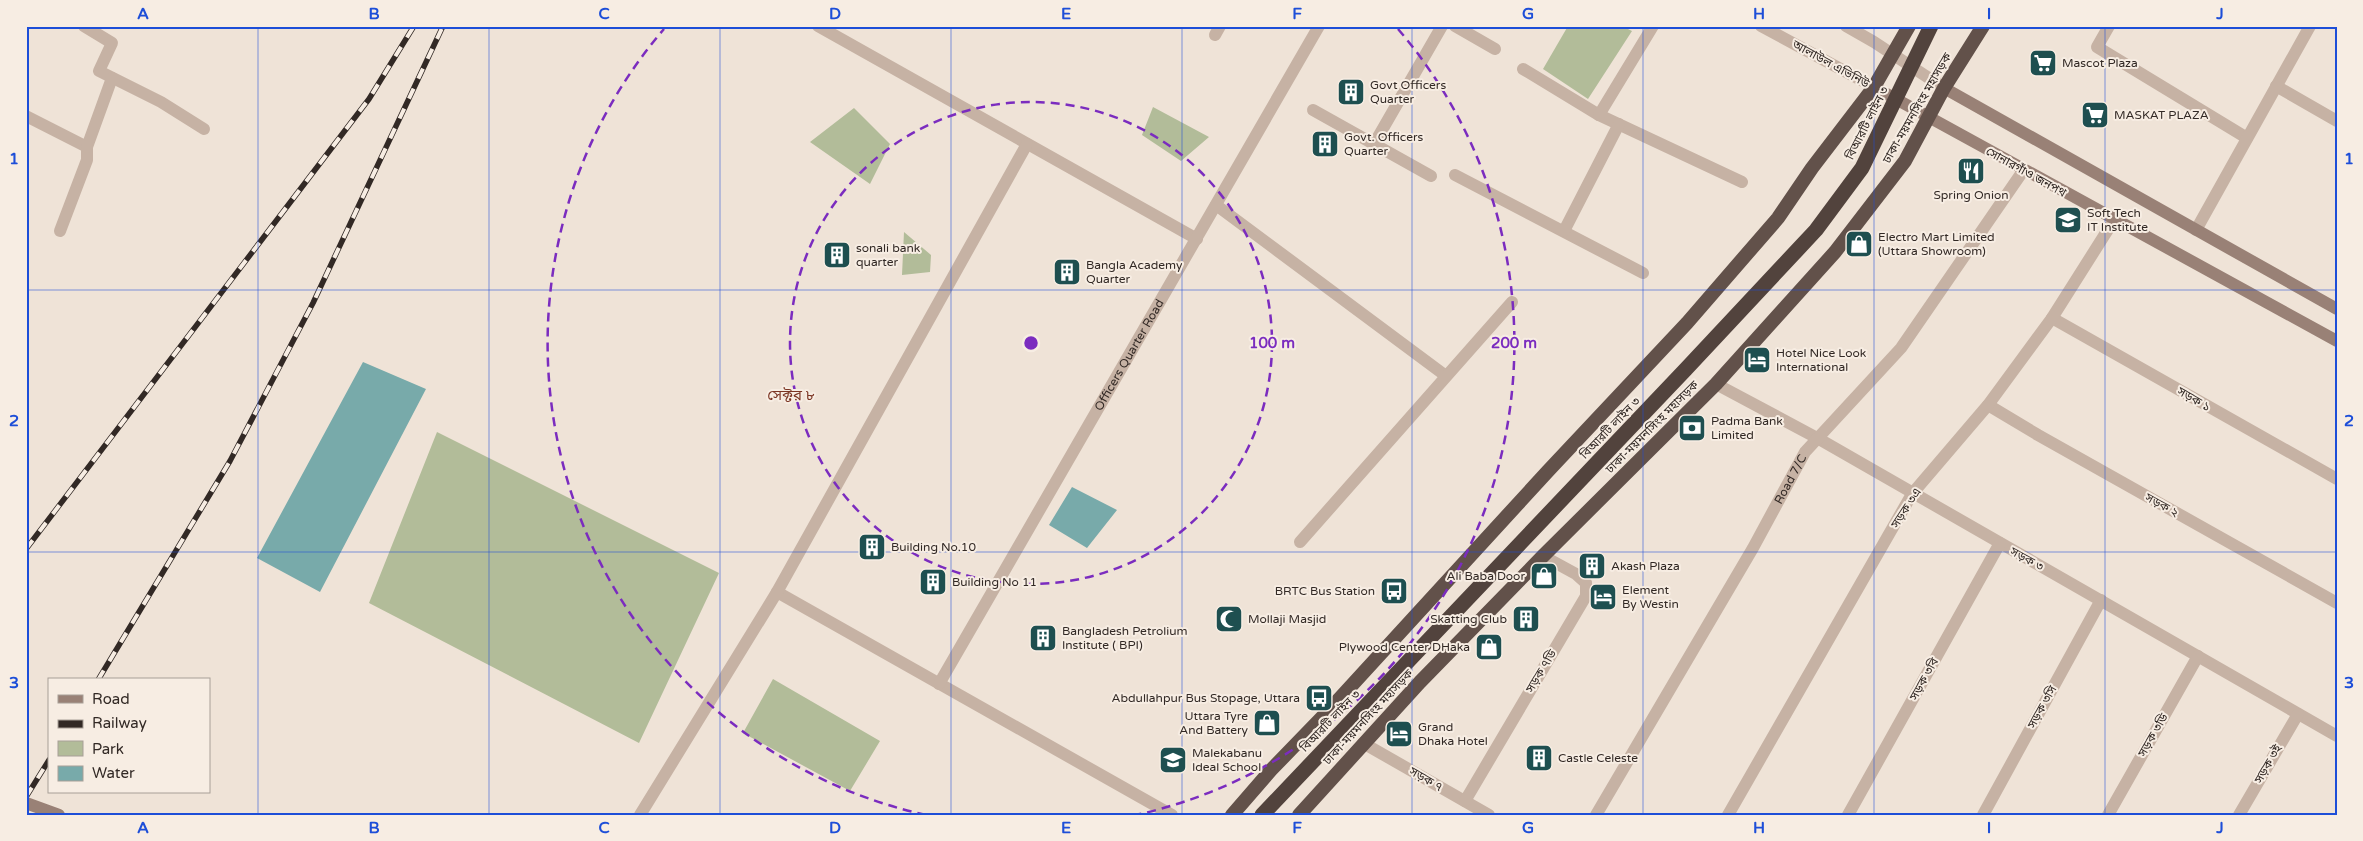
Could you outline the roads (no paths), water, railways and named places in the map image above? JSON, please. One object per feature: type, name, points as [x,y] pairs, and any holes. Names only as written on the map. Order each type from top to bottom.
[{"type":"highway","points":[[1232,815],[1271,770],[1330,709],[1548,471],[1687,323],[1778,218],[1812,168],[1874,88],[1909,26]]},
{"type":"highway","name":"বিআরটি লাইন ৩","points":[[1262,815],[1816,230],[1862,168],[1897,100],[1931,26]]},
{"type":"highway","name":"ঢাকা-ময়মনসিংহ মহাসড়ক","points":[[1299,815],[1363,743],[1544,556],[1716,384],[1835,252],[1868,212],[1905,161],[1944,88],[1983,26]]},
{"type":"main road","name":"সোনারগাঁও জনপথ","points":[[1874,88],[2337,341]]},
{"type":"main road","points":[[1944,88],[2337,309]]},
{"type":"main road","points":[[26,803],[60,815]]},
{"type":"street","points":[[84,26],[112,43],[99,71],[161,102],[204,129]]},
{"type":"street","points":[[818,26],[1197,239]]},
{"type":"street","name":"Officers Quarter Road","points":[[939,684],[1319,26]]},
{"type":"street","points":[[1374,144],[1442,26]]},
{"type":"street","points":[[1455,26],[1495,49]]},
{"type":"street","points":[[1599,115],[1653,26]]},
{"type":"street","name":"আলাউল এভিনিউ","points":[[1761,26],[1874,88]]},
{"type":"street","points":[[1846,26],[1944,88]]},
{"type":"street","points":[[2109,26],[2097,47],[2247,138]]},
{"type":"street","points":[[2196,230],[2310,26]]},
{"type":"street","points":[[1523,69],[1599,115],[1742,182]]},
{"type":"street","points":[[60,230],[87,160],[87,147],[112,78]]},
{"type":"street","points":[[2276,86],[2337,121]]},
{"type":"street","points":[[1313,110],[1430,176]]},
{"type":"street","points":[[26,116],[87,147]]},
{"type":"street","points":[[1564,231],[1619,124]]},
{"type":"street","points":[[640,815],[777,592],[1027,144]]},
{"type":"street","name":"Road 7/C","points":[[1596,815],[1753,548],[1805,452],[1901,348],[2024,171]]},
{"type":"street","points":[[1455,175],[1643,273]]},
{"type":"street","points":[[1216,205],[1446,376]]},
{"type":"street","name":"সড়ক ৩এ","points":[[1728,815],[1912,494],[1988,405],[2052,318],[2114,220]]},
{"type":"street","points":[[1300,542],[1512,302]]},
{"type":"street","name":"সড়ক ১","points":[[2052,318],[2337,479]]},
{"type":"street","name":"সড়ক ৩","points":[[1716,384],[1818,439],[2337,736]]},
{"type":"street","name":"সড়ক ২","points":[[1988,405],[2337,603]]},
{"type":"street","name":"সড়ক ৩বি","points":[[1848,815],[2000,543]]},
{"type":"street","name":"সড়ক ৭ডি","points":[[1465,801],[1586,596],[1586,583],[1576,574],[1544,556]]},
{"type":"street","points":[[777,592],[1172,815]]},
{"type":"street","name":"সড়ক ৩সি","points":[[1983,815],[2101,600]]},
{"type":"street","name":"সড়ক ৩ডি","points":[[2108,815],[2198,656]]},
{"type":"street","name":"সড়ক ৩ই","points":[[2239,815],[2298,714]]},
{"type":"street","name":"সড়ক ৭","points":[[1363,743],[1490,815]]},
{"type":"water","points":[[363,362],[426,389],[320,592],[257,558]]},
{"type":"water","points":[[1072,487],[1117,510],[1087,548],[1049,525]]},
{"type":"railway","points":[[26,549],[369,99],[414,26]]},
{"type":"railway","points":[[99,678],[230,461],[313,303],[443,26]]},
{"type":"railway","points":[[26,797],[48,762]]},
{"type":"place","name":"Mascot Plaza","points":[[2043,63]]},
{"type":"place","name":"Govt Officers Quarter","points":[[1351,92]]},
{"type":"place","name":"MASKAT PLAZA","points":[[2095,115]]},
{"type":"place","name":"Govt. Officers Quarter","points":[[1325,144]]},
{"type":"place","name":"Spring Onion","points":[[1971,171]]},
{"type":"place","name":"Soft Tech IT Institute","points":[[2068,220]]},
{"type":"place","name":"Electro Mart Limited (Uttara Showroom)","points":[[1859,244]]},
{"type":"place","name":"sonali bank quarter","points":[[837,255]]},
{"type":"place","name":"Bangla Academy Quarter","points":[[1067,272]]},
{"type":"place","name":"Hotel Nice Look International","points":[[1757,360]]},
{"type":"place","name":"Padma Bank Limited","points":[[1692,428]]},
{"type":"place","name":"Building No.10","points":[[872,547]]},
{"type":"place","name":"Akash Plaza","points":[[1592,566]]},
{"type":"place","name":"Ali Baba Door","points":[[1544,576]]},
{"type":"place","name":"Building No 11","points":[[933,582]]},
{"type":"place","name":"BRTC Bus Station","points":[[1394,591]]},
{"type":"place","name":"Element By Westin","points":[[1603,597]]},
{"type":"place","name":"Mollaji Masjid","points":[[1229,619]]},
{"type":"place","name":"Skatting Club","points":[[1526,619]]},
{"type":"place","name":"Bangladesh Petrolium Institute ( BPI)","points":[[1043,638]]},
{"type":"place","name":"Plywood Center DHaka","points":[[1489,647]]},
{"type":"place","name":"Abdullahpur Bus Stopage, Uttara","points":[[1319,698]]},
{"type":"place","name":"Uttara Tyre And Battery","points":[[1267,723]]},
{"type":"place","name":"Grand Dhaka Hotel","points":[[1399,734]]},
{"type":"place","name":"Castle Celeste","points":[[1539,758]]},
{"type":"place","name":"Malekabanu Ideal School","points":[[1173,760]]},
{"type":"district","name":"সেক্টর ৮","points":[[791,395]]}]
